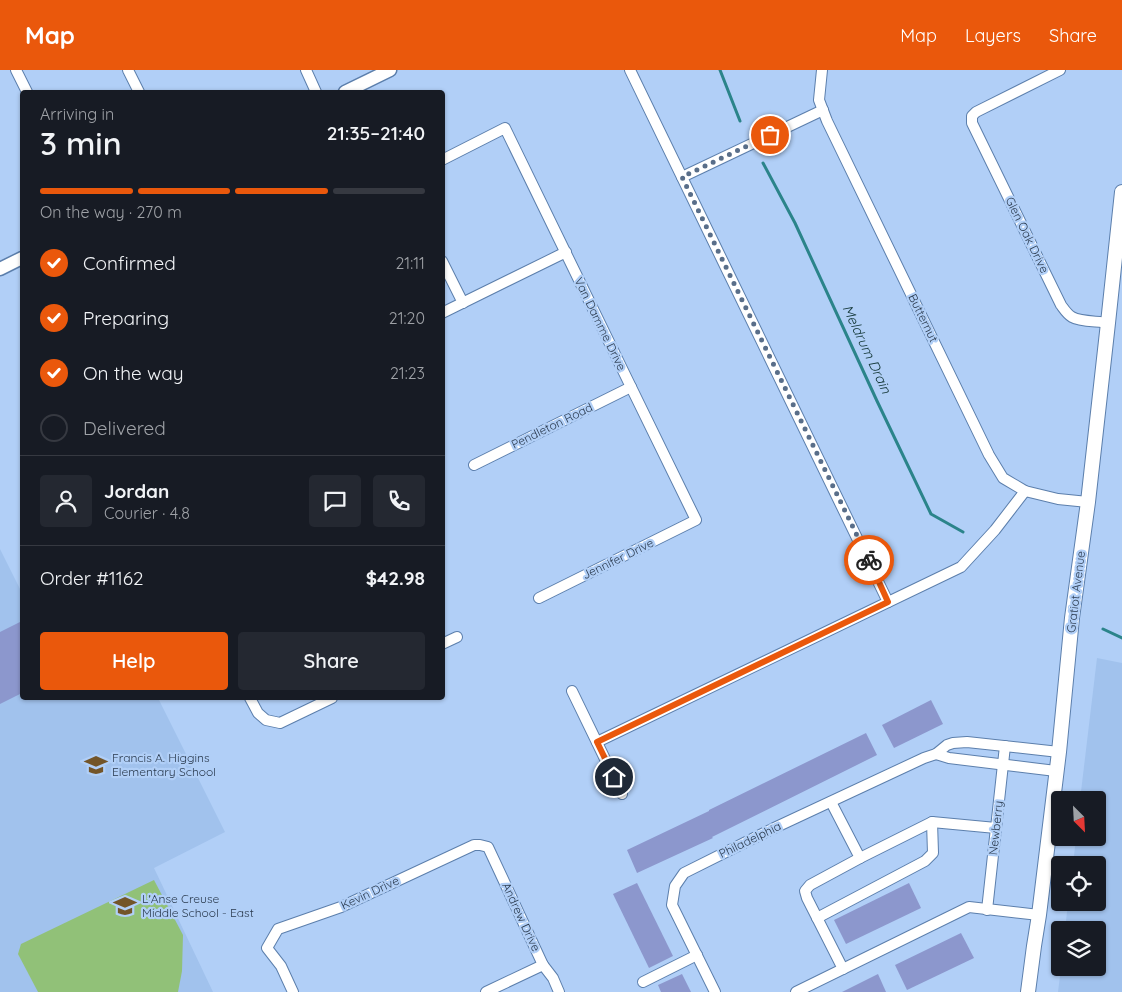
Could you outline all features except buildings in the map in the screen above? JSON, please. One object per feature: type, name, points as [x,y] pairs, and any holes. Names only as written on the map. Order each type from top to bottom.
[{"type":"main road","name":"Gratiot Avenue","points":[[1028,992],[1059,752],[1072,618],[1088,502],[1122,192]]},
{"type":"street","points":[[16,70],[26,90]]},
{"type":"street","points":[[128,70],[138,90]]},
{"type":"street","points":[[306,70],[315,90]]},
{"type":"street","points":[[358,90],[390,70]]},
{"type":"street","points":[[630,70],[886,594],[888,602]]},
{"type":"street","name":"Glen Oak Drive","points":[[1060,70],[984,107],[972,116],[972,123],[1061,305],[1067,313],[1079,320],[1108,322]]},
{"type":"street","name":"Butternut","points":[[822,72],[819,100],[827,121],[989,455],[1003,478],[1025,491],[1058,499],[1088,502]]},
{"type":"street","points":[[682,177],[823,110]]},
{"type":"street","name":"Van Damme Drive","points":[[445,158],[505,128],[696,520]]},
{"type":"street","points":[[445,312],[566,252]]},
{"type":"street","points":[[0,270],[20,259]]},
{"type":"street","points":[[445,267],[463,303]]},
{"type":"street","name":"Pendleton Road","points":[[474,465],[631,387]]},
{"type":"street","points":[[597,742],[961,567],[995,530],[1025,491]]},
{"type":"street","name":"Jennifer Drive","points":[[539,598],[696,520]]},
{"type":"street","points":[[445,642],[457,636]]},
{"type":"street","points":[[572,691],[622,794]]},
{"type":"street","points":[[251,700],[258,713],[266,720],[280,723],[328,700]]},
{"type":"street","name":"Philadelphia","points":[[715,992],[672,905],[675,886],[684,873],[772,829],[936,754],[947,745],[959,742],[1059,752]]},
{"type":"street","name":"Newberry","points":[[987,910],[1005,746]]},
{"type":"street","points":[[936,754],[949,758],[1056,770]]},
{"type":"street","points":[[831,802],[860,858]]},
{"type":"street","points":[[843,969],[807,898],[805,891],[810,885],[932,822],[996,828]]},
{"type":"street","points":[[817,918],[925,861],[933,853],[932,822]]},
{"type":"street","name":"Kevin Drive","points":[[293,992],[281,966],[267,948],[278,929],[341,907],[474,845],[480,844]]},
{"type":"street","name":"Andrew Drive","points":[[480,844],[488,847],[544,965],[553,978],[559,992]]},
{"type":"street","points":[[796,992],[969,907],[1039,915]]},
{"type":"street","points":[[643,982],[696,955]]},
{"type":"street","points":[[486,992],[544,965]]},
{"type":"shaded area","name":"Francis A. Higgins Elementary School","points":[[0,549],[20,589],[20,700],[159,700],[225,832],[154,868],[213,992],[0,992]]},
{"type":"shaded area","points":[[1097,658],[1122,663],[1122,992],[1058,992],[1060,976],[1106,976],[1106,921],[1066,921],[1067,911],[1106,911],[1106,856],[1074,856],[1075,846],[1106,846],[1106,791],[1081,791]]},
{"type":"green space","name":"L'Anse Creuse Middle School - East","points":[[154,880],[183,935],[182,971],[178,992],[38,992],[18,954],[21,944]]},
{"type":"waterway","name":"Meldrum Drain","points":[[720,70],[740,121]]},
{"type":"waterway","name":"Meldrum Drain","points":[[763,163],[795,223],[931,514],[963,532]]},
{"type":"waterway","name":"Meldrum Drain","points":[[1103,629],[1122,638]]},
{"type":"way so far","points":[[770,135],[682,177],[869,560]]},
{"type":"place","name":"Francis A. Higgins Elementary School","points":[[96,765]]},
{"type":"place","name":"L'Anse Creuse Middle School - East","points":[[125,906]]},
{"type":"route","points":[[614,777],[597,742],[888,602],[869,560]]}]
